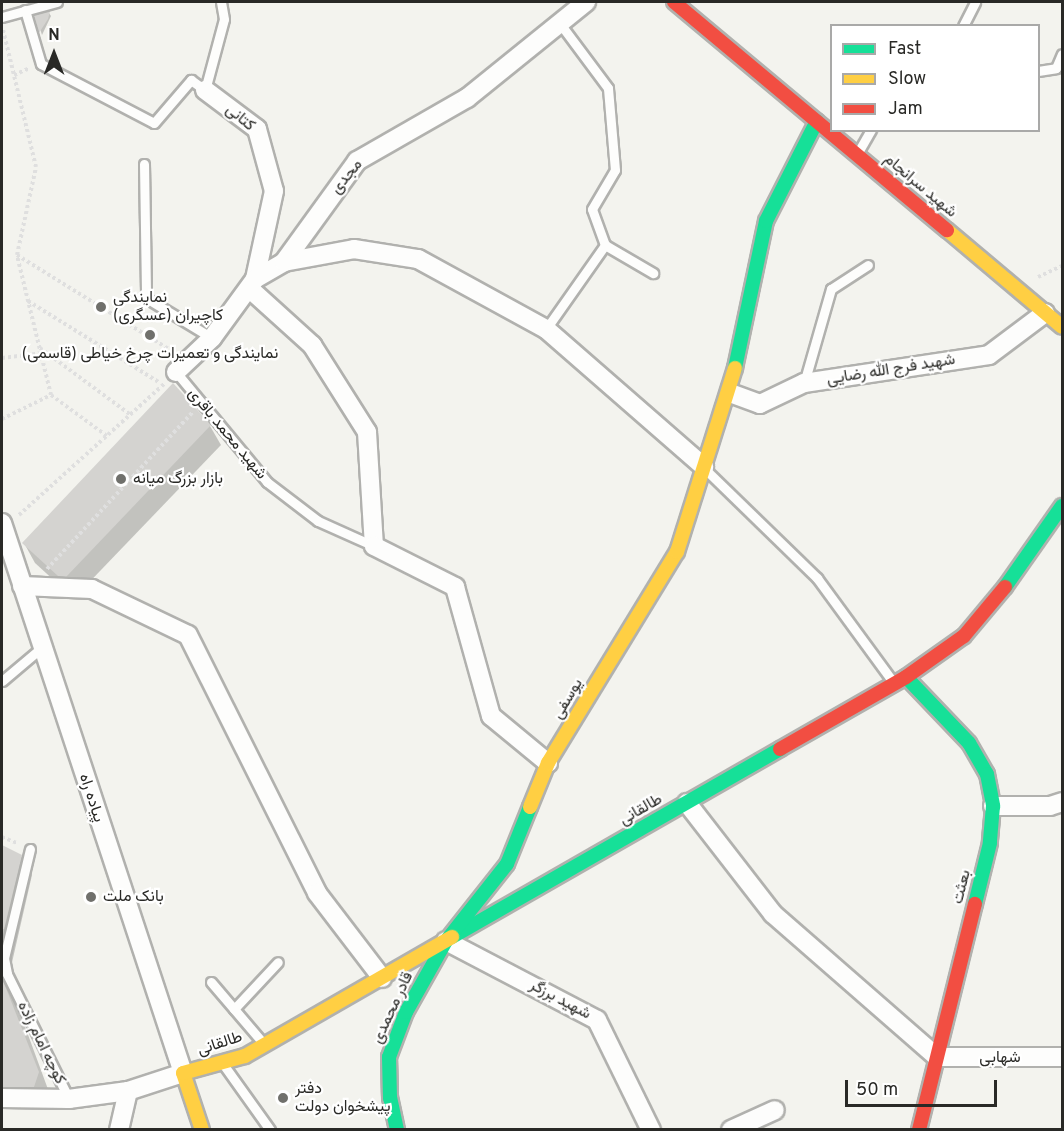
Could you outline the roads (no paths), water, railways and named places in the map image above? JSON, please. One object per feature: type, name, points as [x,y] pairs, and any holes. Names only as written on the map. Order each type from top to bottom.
[{"type":"street","name":"مجدی","points":[[176,373],[212,338],[252,284],[284,262],[357,161],[467,98],[561,25],[586,2]]},
{"type":"street","name":"شهید سرانجام","points":[[674,2],[830,131]]},
{"type":"street","name":"کتانی","points":[[205,90],[256,129],[274,191],[252,284]]},
{"type":"street","name":"یوسفی","points":[[446,941],[507,864],[548,763],[676,552],[730,393],[766,221],[817,120]]},
{"type":"street","name":"شهید سرانجام","points":[[831,132],[1057,322]]},
{"type":"street","points":[[284,262],[354,249],[418,259],[546,329],[704,467]]},
{"type":"street","points":[[252,284],[312,345],[367,432],[374,546]]},
{"type":"street","name":"شهید فرج الله رضایی","points":[[730,393],[760,404],[804,383],[989,355],[1057,322]]},
{"type":"street","name":"طالقانی","points":[[183,1073],[245,1056],[906,677],[964,636],[997,598],[1062,506]]},
{"type":"street","name":"پیاده راه","points":[[2,527],[183,1073]]},
{"type":"street","name":"شهید محمد باقری","points":[[374,546],[455,587],[492,716],[548,763]]},
{"type":"street","points":[[22,586],[92,589],[188,635],[317,892],[382,978]]},
{"type":"street","name":"بعثت","points":[[906,677],[969,743],[987,774],[993,806],[990,843],[920,1130]]},
{"type":"street","points":[[993,806],[1050,806],[1062,802]]},
{"type":"street","points":[[687,803],[773,914],[937,1057]]},
{"type":"street","name":"قادر محمدی","points":[[397,1130],[390,1098],[388,1057],[406,1012],[446,941]]},
{"type":"street","name":"شهید برزگر","points":[[446,941],[597,1020],[651,1130]]},
{"type":"street","name":"شهابی","points":[[937,1057],[1062,1056]]},
{"type":"street","points":[[2,1098],[69,1099],[128,1091],[183,1073],[202,1130]]},
{"type":"street","points":[[119,1130],[128,1091]]},
{"type":"street","points":[[731,1130],[775,1110]]},
{"type":"lane","points":[[2,17],[57,2]]},
{"type":"lane","points":[[25,10],[41,64],[154,123],[191,80],[205,90],[224,19],[221,2]]},
{"type":"lane","points":[[964,24],[975,2]]},
{"type":"lane","points":[[561,25],[608,88],[615,170],[592,209],[605,245],[653,273]]},
{"type":"lane","points":[[1040,71],[1059,70],[1062,54]]},
{"type":"lane","points":[[857,155],[871,132]]},
{"type":"lane","points":[[144,164],[146,298],[212,338]]},
{"type":"lane","points":[[546,329],[605,245]]},
{"type":"lane","points":[[804,383],[831,289],[868,266]]},
{"type":"lane","name":"شهید محمد باقری","points":[[176,373],[267,482],[318,521],[374,546]]},
{"type":"lane","points":[[704,467],[817,578],[894,684]]},
{"type":"lane","points":[[2,681],[41,648]]},
{"type":"lane","name":"کوچه امام زاده","points":[[30,849],[4,958],[7,974],[69,1099]]},
{"type":"lane","points":[[234,1009],[278,962]]},
{"type":"lane","points":[[211,982],[264,1045]]},
{"type":"lane","points":[[222,1062],[270,1130]]},
{"type":"place","name":"نمایندگی کاچیران (عسگری)","points":[[101,307]]},
{"type":"place","name":"نمایندگی و تعمیرات چرخ خیاطی (قاسمی)","points":[[150,335]]},
{"type":"place","name":"بازار بزرگ میانه","points":[[121,479]]},
{"type":"place","name":"بانک ملت","points":[[91,897]]},
{"type":"place","name":"دفتر پیشخوان دولت","points":[[283,1098]]}]
